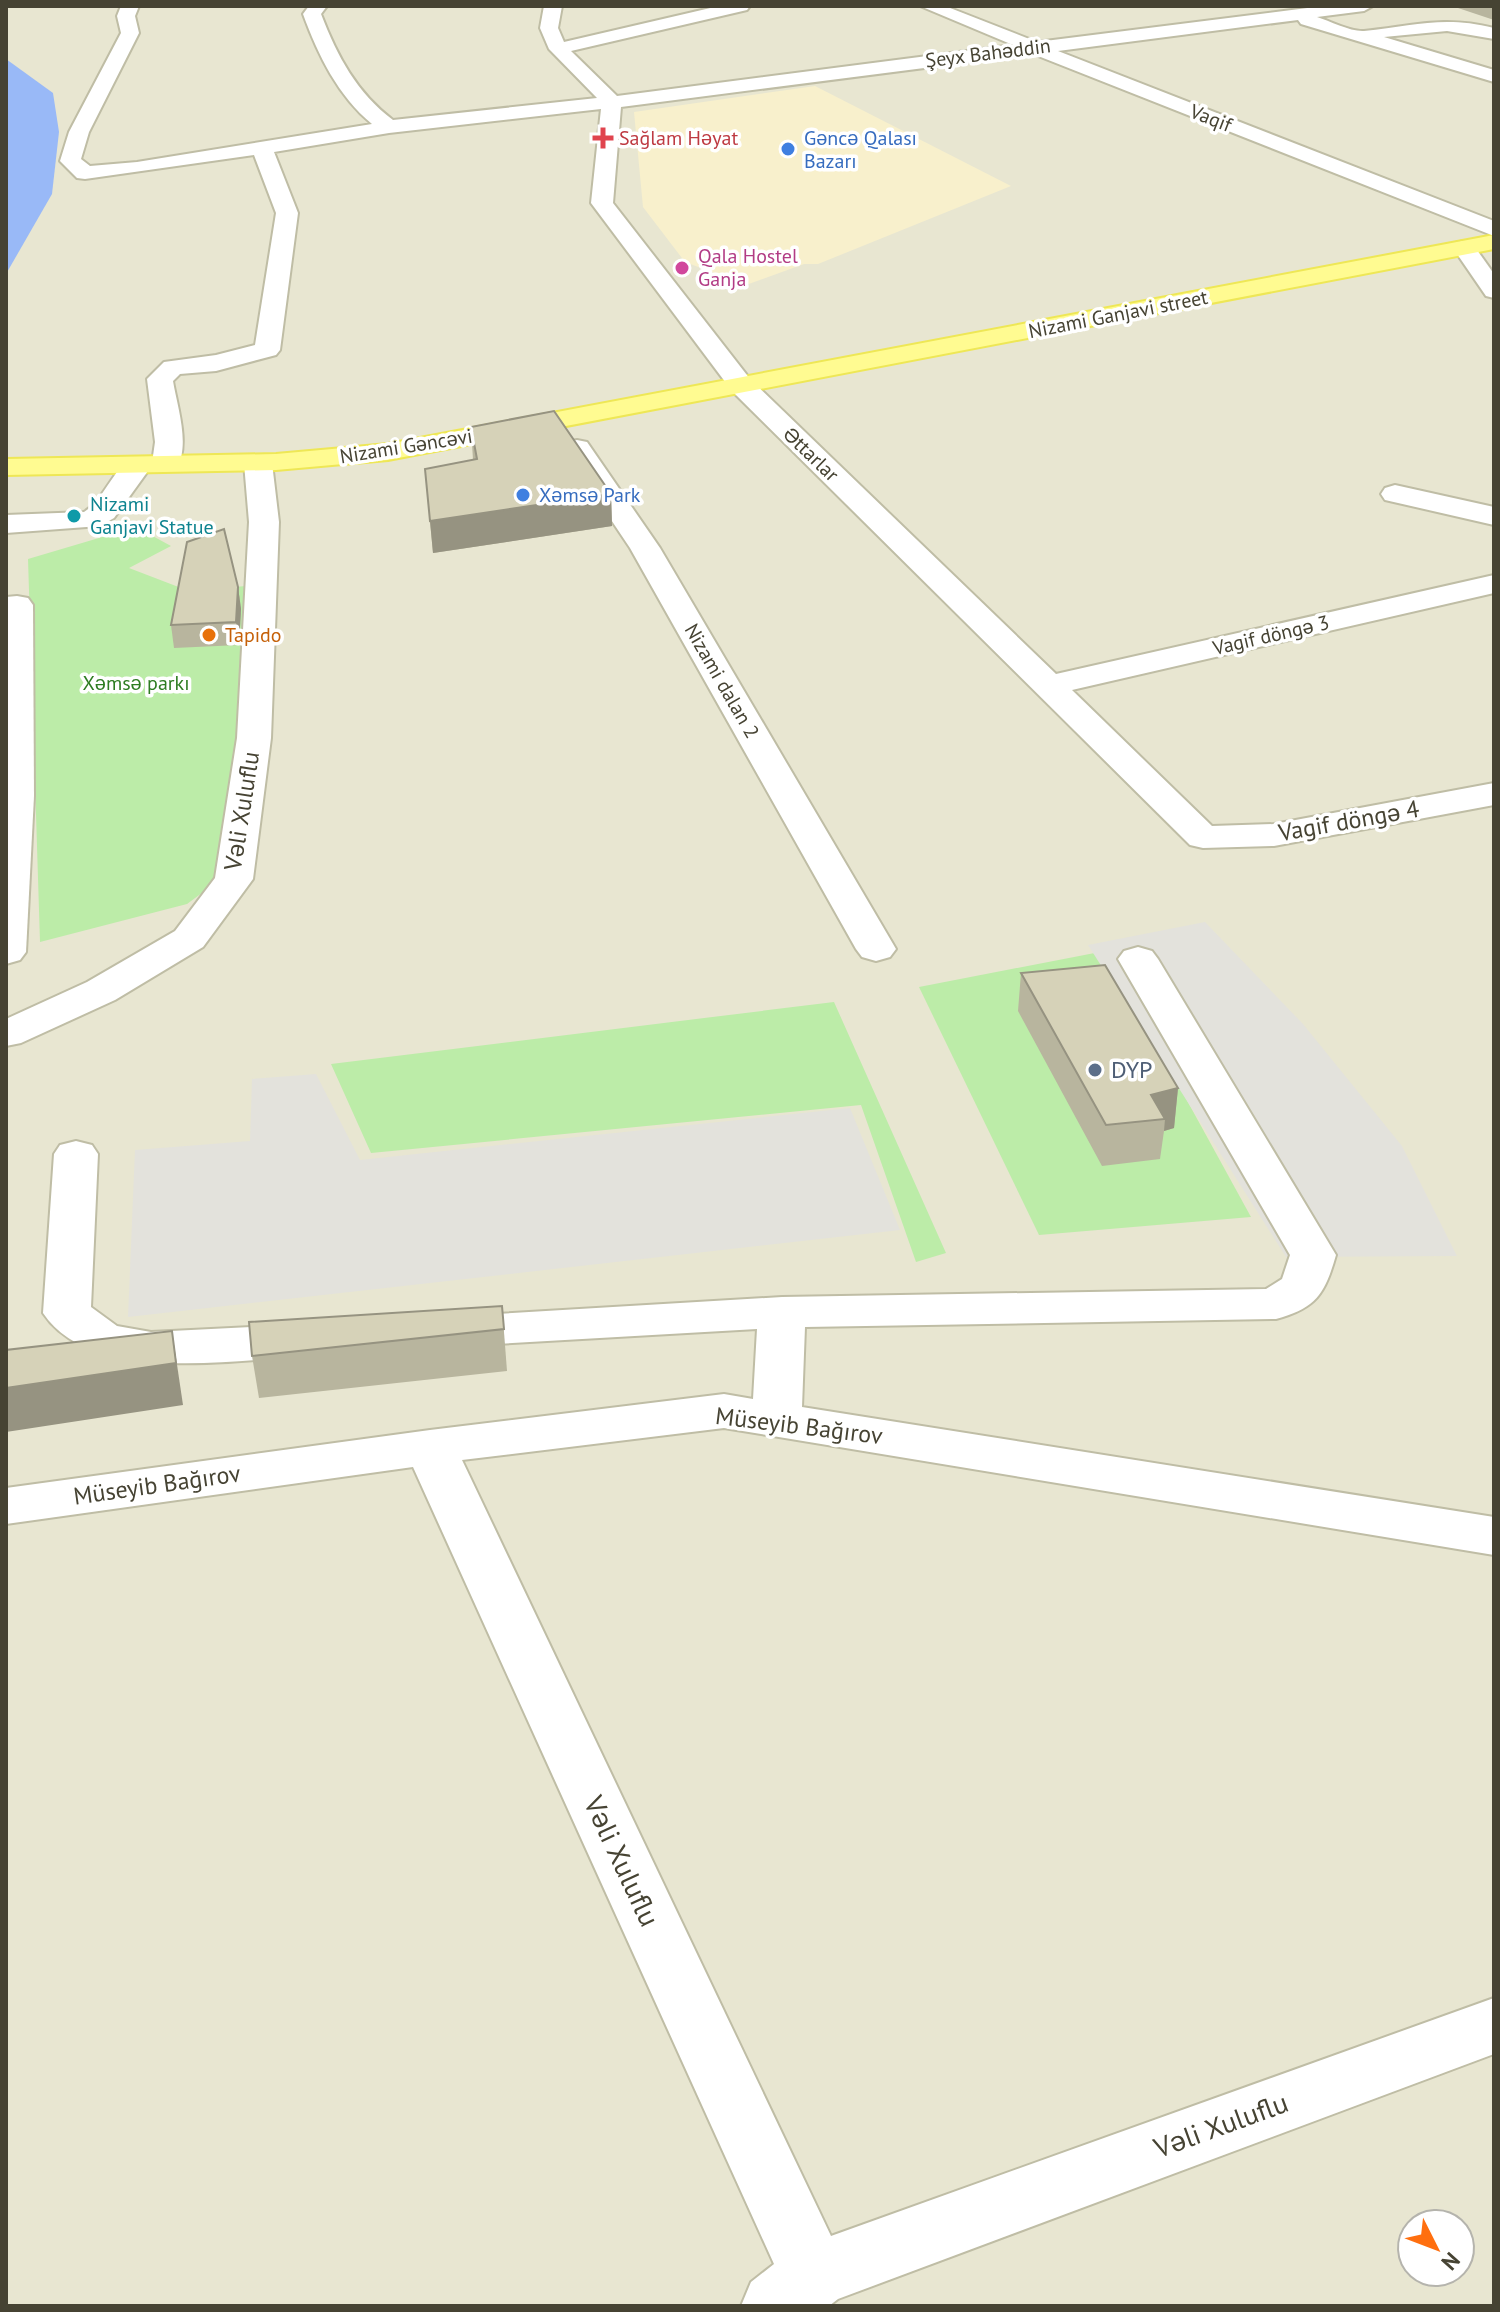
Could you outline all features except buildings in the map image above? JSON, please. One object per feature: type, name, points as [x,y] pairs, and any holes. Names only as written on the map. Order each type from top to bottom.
[{"type":"main road","name":"Nizami Ganjavi street","points":[[741,385],[1494,242]]},
{"type":"main road","name":"Nizami Gəncəvi","points":[[152,464],[258,463],[388,452],[741,385]]},
{"type":"main road","points":[[6,467],[152,464]]},
{"type":"street","name":"Şeyx Bahəddin","points":[[130,6],[126,16],[130,33],[79,132],[70,161],[85,173],[389,127],[612,102],[1364,6]]},
{"type":"street","points":[[318,6],[312,14],[340,76],[371,115],[389,127]]},
{"type":"street","points":[[553,6],[549,28],[558,49],[612,102]]},
{"type":"street","points":[[558,49],[741,6]]},
{"type":"street","name":"Vaqif","points":[[929,6],[1494,229]]},
{"type":"street","points":[[1294,15],[1494,76]]},
{"type":"street","points":[[1361,36],[1443,23],[1467,25],[1494,34]]},
{"type":"street","name":"Əttarlar","points":[[612,102],[602,203],[741,385],[1203,837]]},
{"type":"street","points":[[6,524],[90,520],[104,512],[152,464],[169,442],[160,379],[173,367],[216,363],[267,350],[287,213],[262,148]]},
{"type":"street","points":[[1464,248],[1494,291]]},
{"type":"street","name":"Nizami dalan 2","points":[[558,420],[645,548],[876,949]]},
{"type":"street","name":"Vəli Xuluflu","points":[[6,1034],[101,991],[189,939],[234,879],[254,738],[264,522],[258,463]]},
{"type":"street","points":[[1395,494],[1494,516]]},
{"type":"street","name":"Vagif döngə 3","points":[[1048,686],[1494,584]]},
{"type":"street","points":[[6,606],[17,605],[6,952]]},
{"type":"street","name":"Vagif döngə 4","points":[[1203,837],[1274,835],[1494,794]]},
{"type":"street","points":[[408,1335],[782,1312],[1276,1304],[1303,1287],[1313,1255],[1138,959]]},
{"type":"street","points":[[76,1154],[67,1313],[103,1339],[151,1348],[361,1337]]},
{"type":"street","points":[[777,1419],[782,1312]]},
{"type":"street","name":"Müseyib Bağırov","points":[[6,1506],[430,1447],[724,1411],[1494,1536]]},
{"type":"street","name":"Vəli Xuluflu","points":[[430,1447],[795,2290],[1494,2026]]},
{"type":"shaded area","points":[[6,6],[1494,6],[1494,2306],[6,2306]]},
{"type":"shaded area","name":"Gəncə Qalası Bazarı","points":[[815,86],[1011,186],[818,264],[804,264],[746,285],[685,262],[643,207],[634,112]]},
{"type":"shaded area","points":[[1205,922],[1303,1024],[1402,1146],[1457,1256],[1286,1257],[1088,945]]},
{"type":"shaded area","points":[[316,1074],[360,1160],[850,1108],[900,1230],[128,1317],[135,1150],[250,1141],[252,1079]]},
{"type":"green space","name":"Xəmsə parkı","points":[[136,527],[171,546],[129,568],[189,591],[246,586],[243,672],[222,878],[187,904],[40,942],[28,559]]},
{"type":"green space","points":[[1105,951],[1251,1217],[1039,1235],[919,987]]},
{"type":"green space","points":[[834,1002],[946,1253],[916,1262],[861,1105],[371,1153],[331,1064]]},
{"type":"water","points":[[6,59],[53,93],[59,132],[52,194],[6,274]]},
{"type":"place","name":"Sağlam Həyat","points":[[603,138]]},
{"type":"place","name":"Gəncə Qalası Bazarı","points":[[788,149]]},
{"type":"place","name":"Qala Hostel Ganja","points":[[682,268]]},
{"type":"place","name":"Xəmsə Park","points":[[523,495]]},
{"type":"place","name":"Nizami Ganjavi Statue","points":[[74,516]]},
{"type":"place","name":"Tapido","points":[[209,635]]},
{"type":"place","name":"DYP","points":[[1095,1070]]}]
